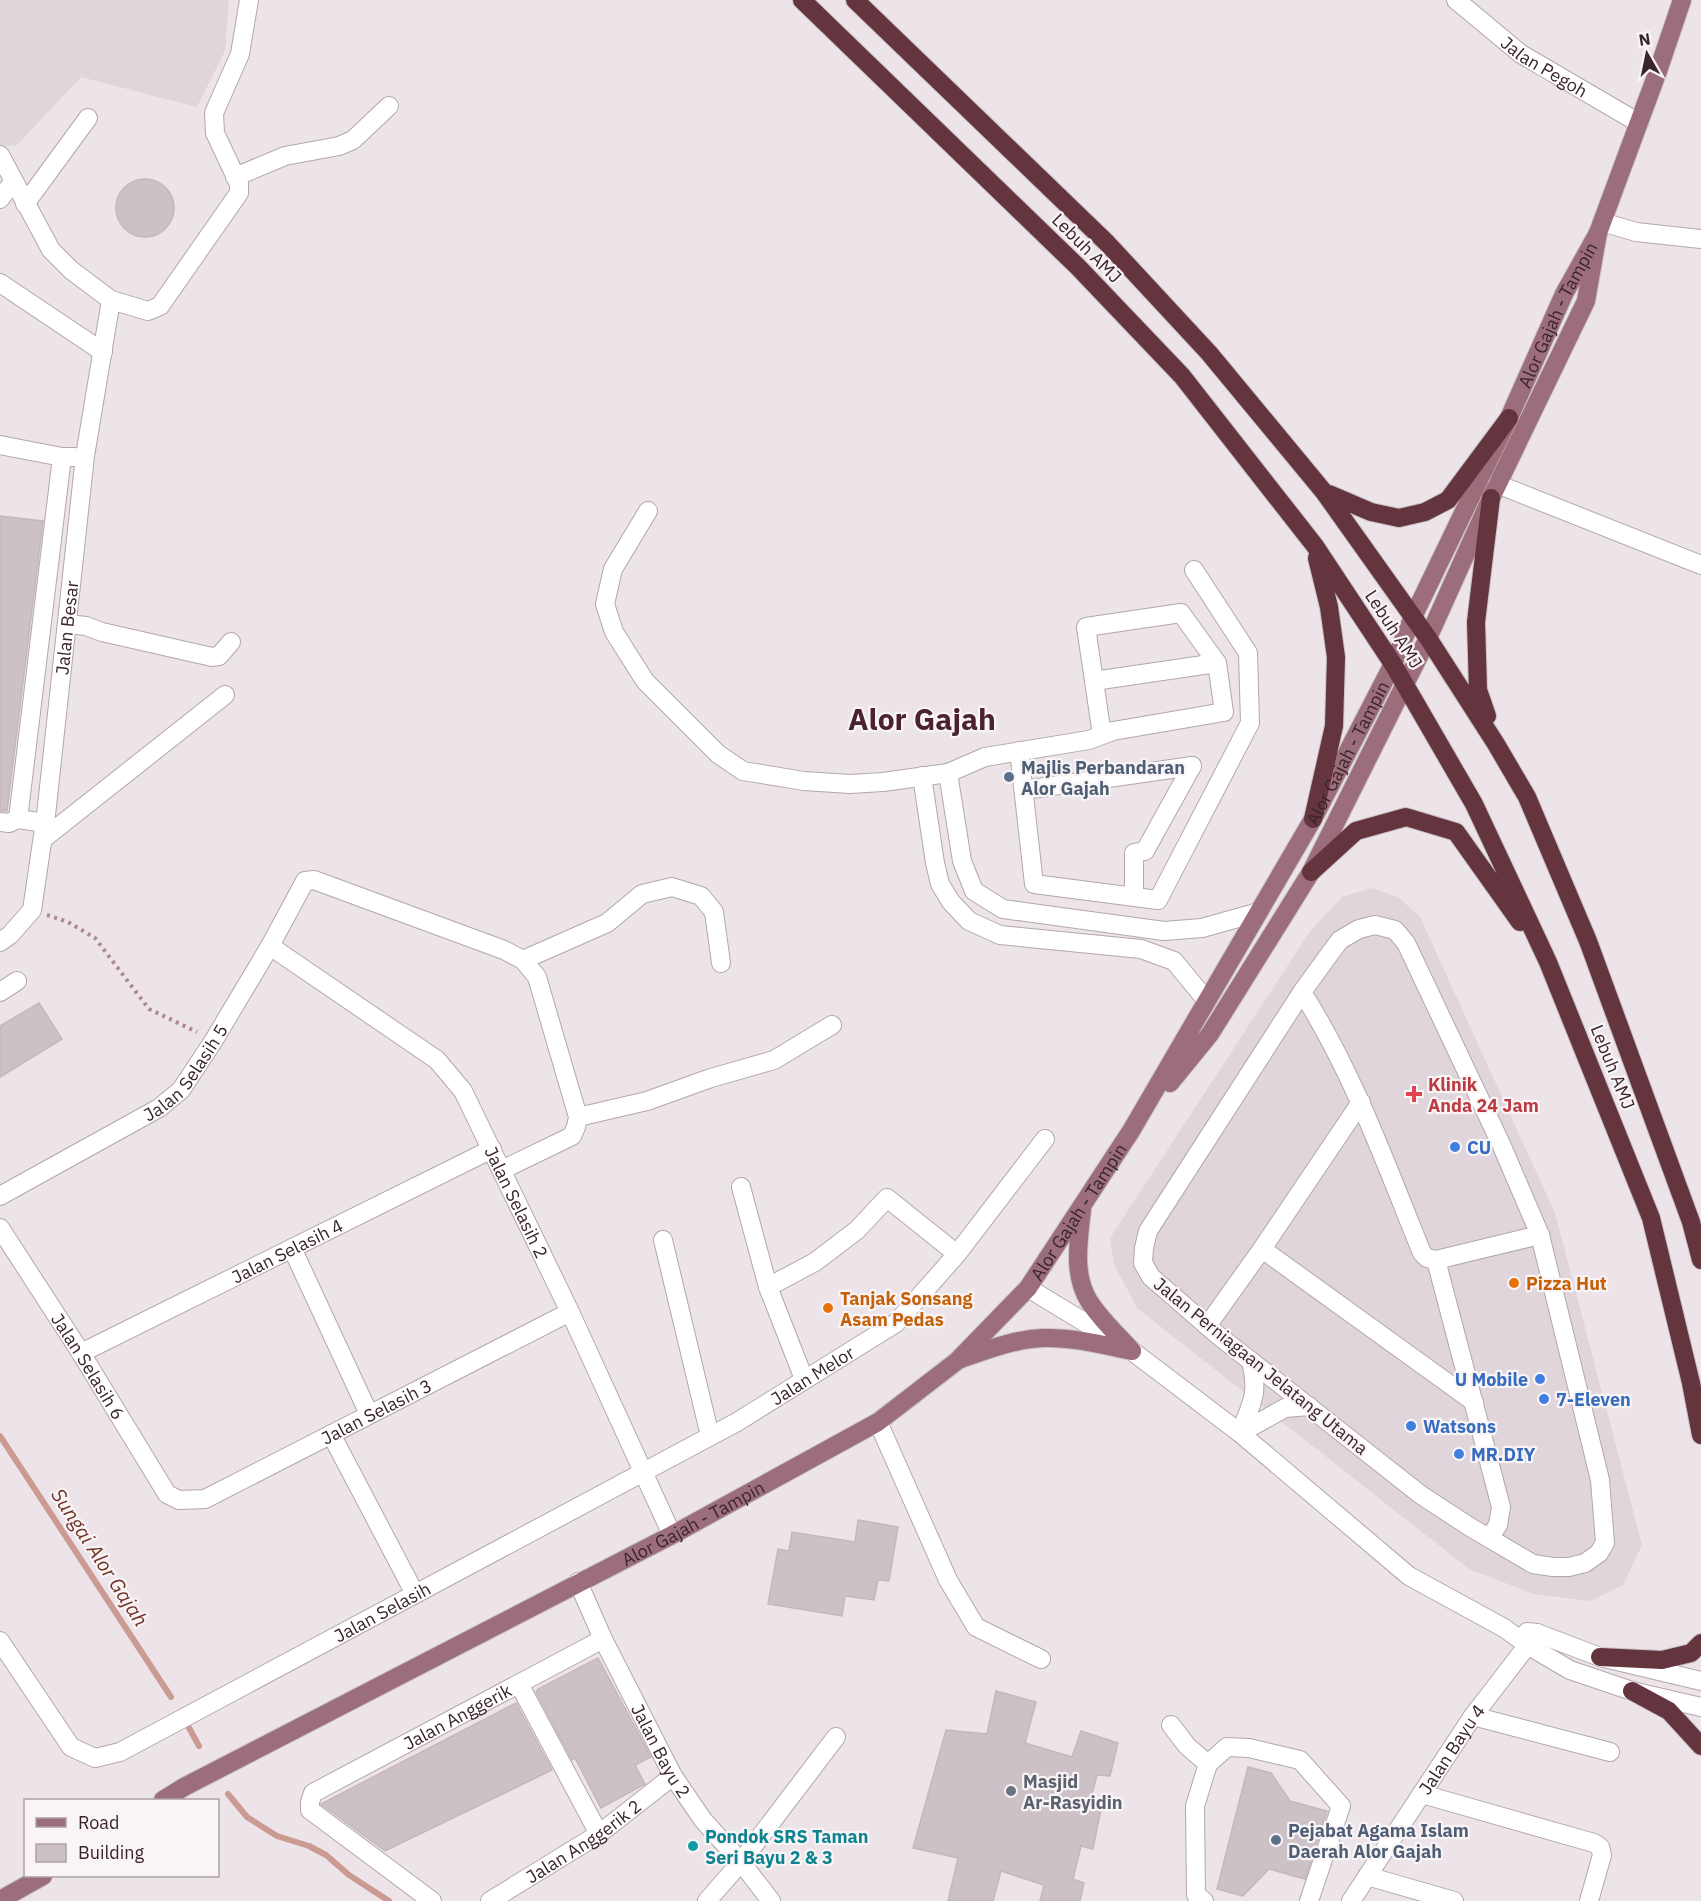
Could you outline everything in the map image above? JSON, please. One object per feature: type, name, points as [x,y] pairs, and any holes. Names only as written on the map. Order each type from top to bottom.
[{"type":"highway","name":"Lebuh AMJ","points":[[802,0],[1078,267],[1182,376],[1315,546],[1393,664],[1474,804],[1548,962],[1651,1218],[1691,1383],[1701,1435]]},
{"type":"highway","name":"Lebuh AMJ","points":[[855,0],[1107,243],[1209,353],[1324,492],[1428,638],[1527,797],[1588,941],[1690,1222],[1701,1260]]},
{"type":"highway","points":[[1324,492],[1371,512],[1399,518],[1425,512],[1448,500],[1509,418]]},
{"type":"highway","points":[[1494,491],[1476,622],[1478,690],[1496,744]]},
{"type":"highway","points":[[1313,819],[1334,726],[1336,657],[1329,607],[1315,546]]},
{"type":"highway","points":[[1311,872],[1356,831],[1406,817],[1456,832],[1548,962]]},
{"type":"highway","points":[[1600,1657],[1662,1660],[1690,1653],[1701,1643]]},
{"type":"highway","points":[[1632,1691],[1670,1711],[1701,1746]]},
{"type":"main road","points":[[1600,227],[1682,0]]},
{"type":"main road","name":"Alor Gajah - Tampin","points":[[165,1799],[672,1535],[878,1422],[957,1361],[1028,1288],[1131,1131],[1313,819],[1393,664],[1413,617],[1509,418],[1564,294],[1600,227]]},
{"type":"main road","name":"Alor Gajah - Tampin","points":[[1131,1131],[1210,1034],[1311,872],[1428,638],[1494,491],[1586,301],[1600,227]]},
{"type":"main road","points":[[1082,1205],[1077,1253],[1080,1277],[1089,1300],[1132,1351]]},
{"type":"main road","points":[[957,1361],[1009,1343],[1043,1338],[1076,1340],[1132,1351]]},
{"type":"main road","points":[[0,1900],[40,1877]]},
{"type":"street","points":[[0,155],[51,250],[71,270],[111,300],[148,311],[160,306],[239,193],[239,184],[215,133],[214,113],[240,54],[249,0]]},
{"type":"street","name":"Jalan Pegoh","points":[[1456,0],[1521,54],[1638,123]]},
{"type":"street","points":[[236,177],[285,156],[339,147],[353,140],[389,106]]},
{"type":"street","points":[[26,204],[88,118]]},
{"type":"street","points":[[0,199],[13,182]]},
{"type":"street","points":[[1600,227],[1701,239]]},
{"type":"street","points":[[0,283],[103,352]]},
{"type":"street","name":"Jalan Besar","points":[[32,910],[44,831],[85,456],[111,300]]},
{"type":"street","points":[[0,445],[63,457],[85,456]]},
{"type":"street","points":[[63,457],[9,820],[44,831],[225,695]]},
{"type":"street","points":[[1494,491],[1701,565]]},
{"type":"street","points":[[648,511],[613,569],[605,604],[614,632],[645,681],[718,754],[743,771],[804,781],[850,784],[948,773],[985,757],[1089,740],[1113,731],[1224,712],[1217,663],[1181,613],[1086,627],[1102,735]]},
{"type":"street","points":[[1019,751],[1034,884],[1158,900],[1250,723],[1248,654],[1194,570]]},
{"type":"street","points":[[67,624],[87,626],[102,632],[212,657],[219,656],[231,642]]},
{"type":"street","points":[[1094,681],[1217,663]]},
{"type":"street","points":[[1024,790],[1192,766],[1145,851],[1134,853],[1134,897]]},
{"type":"street","points":[[948,773],[962,861],[974,891],[969,921]]},
{"type":"street","points":[[922,776],[940,884],[951,902],[969,921],[1000,935],[1141,949],[1174,961],[1207,1001]]},
{"type":"street","name":"Jalan Selasih 5","points":[[0,1196],[159,1108],[181,1090],[270,946],[305,881],[314,880],[493,945],[522,960]]},
{"type":"street","points":[[502,1170],[572,1136],[578,1117],[537,977],[522,960],[607,923],[642,894],[672,887],[702,896],[714,912],[721,963]]},
{"type":"street","points":[[974,891],[1003,909],[1164,931],[1202,928],[1259,912]]},
{"type":"street","points":[[0,942],[10,935],[32,910]]},
{"type":"street","name":"Jalan Perniagaan Jelatang Utama","points":[[1375,925],[1395,930],[1406,943],[1502,1144],[1540,1235],[1600,1480],[1605,1543],[1599,1552],[1585,1563],[1569,1567],[1533,1564],[1421,1495],[1206,1326],[1150,1277],[1143,1263],[1148,1231],[1302,992],[1340,940],[1359,929],[1375,925]]},
{"type":"street","name":"Jalan Selasih 2","points":[[270,946],[437,1060],[463,1090],[570,1312],[672,1535]]},
{"type":"street","points":[[0,992],[17,981]]},
{"type":"street","points":[[1302,992],[1322,1023],[1361,1102],[1422,1253],[1427,1258],[1436,1260],[1540,1235]]},
{"type":"street","points":[[578,1117],[647,1101],[711,1078],[774,1060],[832,1025]]},
{"type":"street","points":[[1206,1326],[1262,1249],[1361,1102]]},
{"type":"street","name":"Jalan Melor","points":[[644,1471],[736,1422],[896,1323],[957,1254],[1046,1139]]},
{"type":"street","name":"Jalan Selasih 4","points":[[81,1353],[492,1149]]},
{"type":"street","points":[[741,1186],[768,1287],[804,1379]]},
{"type":"street","points":[[768,1287],[815,1262],[857,1230],[886,1198],[957,1254]]},
{"type":"street","name":"Jalan Selasih 6","points":[[0,1228],[81,1353],[167,1494],[179,1500]]},
{"type":"street","points":[[663,1240],[710,1436]]},
{"type":"street","points":[[292,1248],[369,1414]]},
{"type":"street","points":[[1262,1249],[1474,1402]]},
{"type":"street","points":[[1436,1260],[1501,1507],[1498,1525],[1489,1538]]},
{"type":"street","points":[[1028,1288],[1132,1351],[1240,1433],[1409,1576],[1504,1628],[1533,1640],[1701,1681]]},
{"type":"street","name":"Jalan Selasih 3","points":[[179,1500],[205,1498],[570,1312]]},
{"type":"street","points":[[1240,1433],[1253,1402],[1256,1382],[1251,1361]]},
{"type":"street","points":[[1240,1433],[1285,1408],[1309,1406]]},
{"type":"street","points":[[878,1422],[948,1580],[976,1627],[1041,1659]]},
{"type":"street","points":[[331,1434],[415,1594]]},
{"type":"street","name":"Jalan Selasih","points":[[0,1641],[71,1747],[95,1758],[120,1752],[644,1471]]},
{"type":"street","name":"Jalan Bayu 2","points":[[579,1582],[603,1639],[673,1776],[703,1820],[741,1862],[771,1901]]},
{"type":"street","name":"Jalan Anggerik","points":[[432,1901],[310,1810],[312,1793],[603,1639]]},
{"type":"street","points":[[1533,1640],[1570,1670],[1632,1691],[1701,1707]]},
{"type":"street","name":"Jalan Bayu 4","points":[[1351,1901],[1473,1716],[1533,1640]]},
{"type":"street","points":[[519,1684],[599,1834]]},
{"type":"street","points":[[1473,1716],[1610,1752]]},
{"type":"street","points":[[1171,1725],[1187,1746],[1208,1764]]},
{"type":"street","points":[[707,1901],[741,1862],[836,1737]]},
{"type":"street","points":[[1204,1901],[1196,1895],[1195,1806],[1208,1764],[1227,1747],[1249,1748],[1300,1760],[1341,1806],[1309,1901]]},
{"type":"street","name":"Jalan Anggerik 2","points":[[490,1901],[599,1834],[673,1776]]},
{"type":"street","points":[[1422,1794],[1594,1843],[1600,1847],[1602,1856],[1589,1901]]},
{"type":"street","points":[[1368,1876],[1454,1901]]},
{"type":"path","points":[[32,910],[68,922],[95,938],[150,1009],[214,1040]]},
{"type":"shaded area","points":[[0,0],[229,0],[225,51],[197,107],[81,77],[17,145],[0,147]]},
{"type":"shaded area","points":[[1371,888],[1398,897],[1420,917],[1555,1213],[1642,1545],[1623,1585],[1590,1601],[1534,1594],[1469,1569],[1137,1308],[1114,1264],[1110,1238],[1311,930],[1342,897]]},
{"type":"building","points":[[145,179],[156,181],[169,192],[174,208],[172,219],[161,232],[145,237],[134,235],[121,224],[116,208],[118,197],[129,184]]},
{"type":"building","points":[[0,516],[43,521],[7,811],[0,811]]},
{"type":"building","points":[[39,1003],[62,1039],[0,1077],[0,1026]]},
{"type":"building","points":[[858,1520],[898,1527],[889,1581],[878,1580],[874,1600],[845,1596],[842,1616],[768,1604],[778,1549],[789,1551],[792,1532],[855,1542]]},
{"type":"building","points":[[598,1658],[651,1757],[635,1765],[645,1784],[601,1808],[575,1758],[572,1760],[536,1692]]},
{"type":"building","name":"Masjid Ar-Rasyidin","points":[[996,1691],[1036,1702],[1025,1743],[1072,1757],[1081,1731],[1118,1743],[1110,1776],[1097,1775],[1089,1806],[1101,1809],[1093,1849],[1081,1846],[1073,1879],[1084,1883],[1080,1901],[1040,1901],[1044,1885],[1001,1871],[993,1901],[948,1901],[958,1858],[913,1848],[946,1730],[987,1734]]},
{"type":"building","points":[[516,1703],[552,1770],[385,1851],[321,1804]]},
{"type":"building","name":"Pejabat Agama Islam Daerah Alor Gajah","points":[[1248,1767],[1271,1773],[1290,1801],[1327,1811],[1305,1879],[1269,1869],[1243,1896],[1217,1889]]},
{"type":"waterway","name":"Sungai Alor Gajah","points":[[0,1436],[171,1697]]},
{"type":"waterway","name":"Sungai Alor Gajah","points":[[188,1726],[199,1746]]},
{"type":"waterway","name":"Sungai Alor Gajah","points":[[228,1794],[247,1817],[277,1836],[309,1846],[326,1855],[349,1875],[389,1901]]},
{"type":"place","name":"Majlis Perbandaran Alor Gajah","points":[[1009,777]]},
{"type":"place","name":"Klinik Anda 24 Jam","points":[[1414,1094]]},
{"type":"place","name":"CU","points":[[1455,1147]]},
{"type":"place","name":"Pizza Hut","points":[[1514,1283]]},
{"type":"place","name":"Tanjak Sonsang Asam Pedas","points":[[828,1308]]},
{"type":"place","name":"U Mobile","points":[[1540,1379]]},
{"type":"place","name":"7-Eleven","points":[[1544,1399]]},
{"type":"place","name":"Watsons","points":[[1411,1426]]},
{"type":"place","name":"MR.DIY","points":[[1459,1454]]},
{"type":"place","name":"Masjid Ar-Rasyidin","points":[[1011,1791]]},
{"type":"place","name":"Pejabat Agama Islam Daerah Alor Gajah","points":[[1276,1840]]},
{"type":"place","name":"Pondok SRS Taman Seri Bayu 2 & 3","points":[[693,1846]]},
{"type":"district","name":"Alor Gajah","points":[[922,718]]}]
